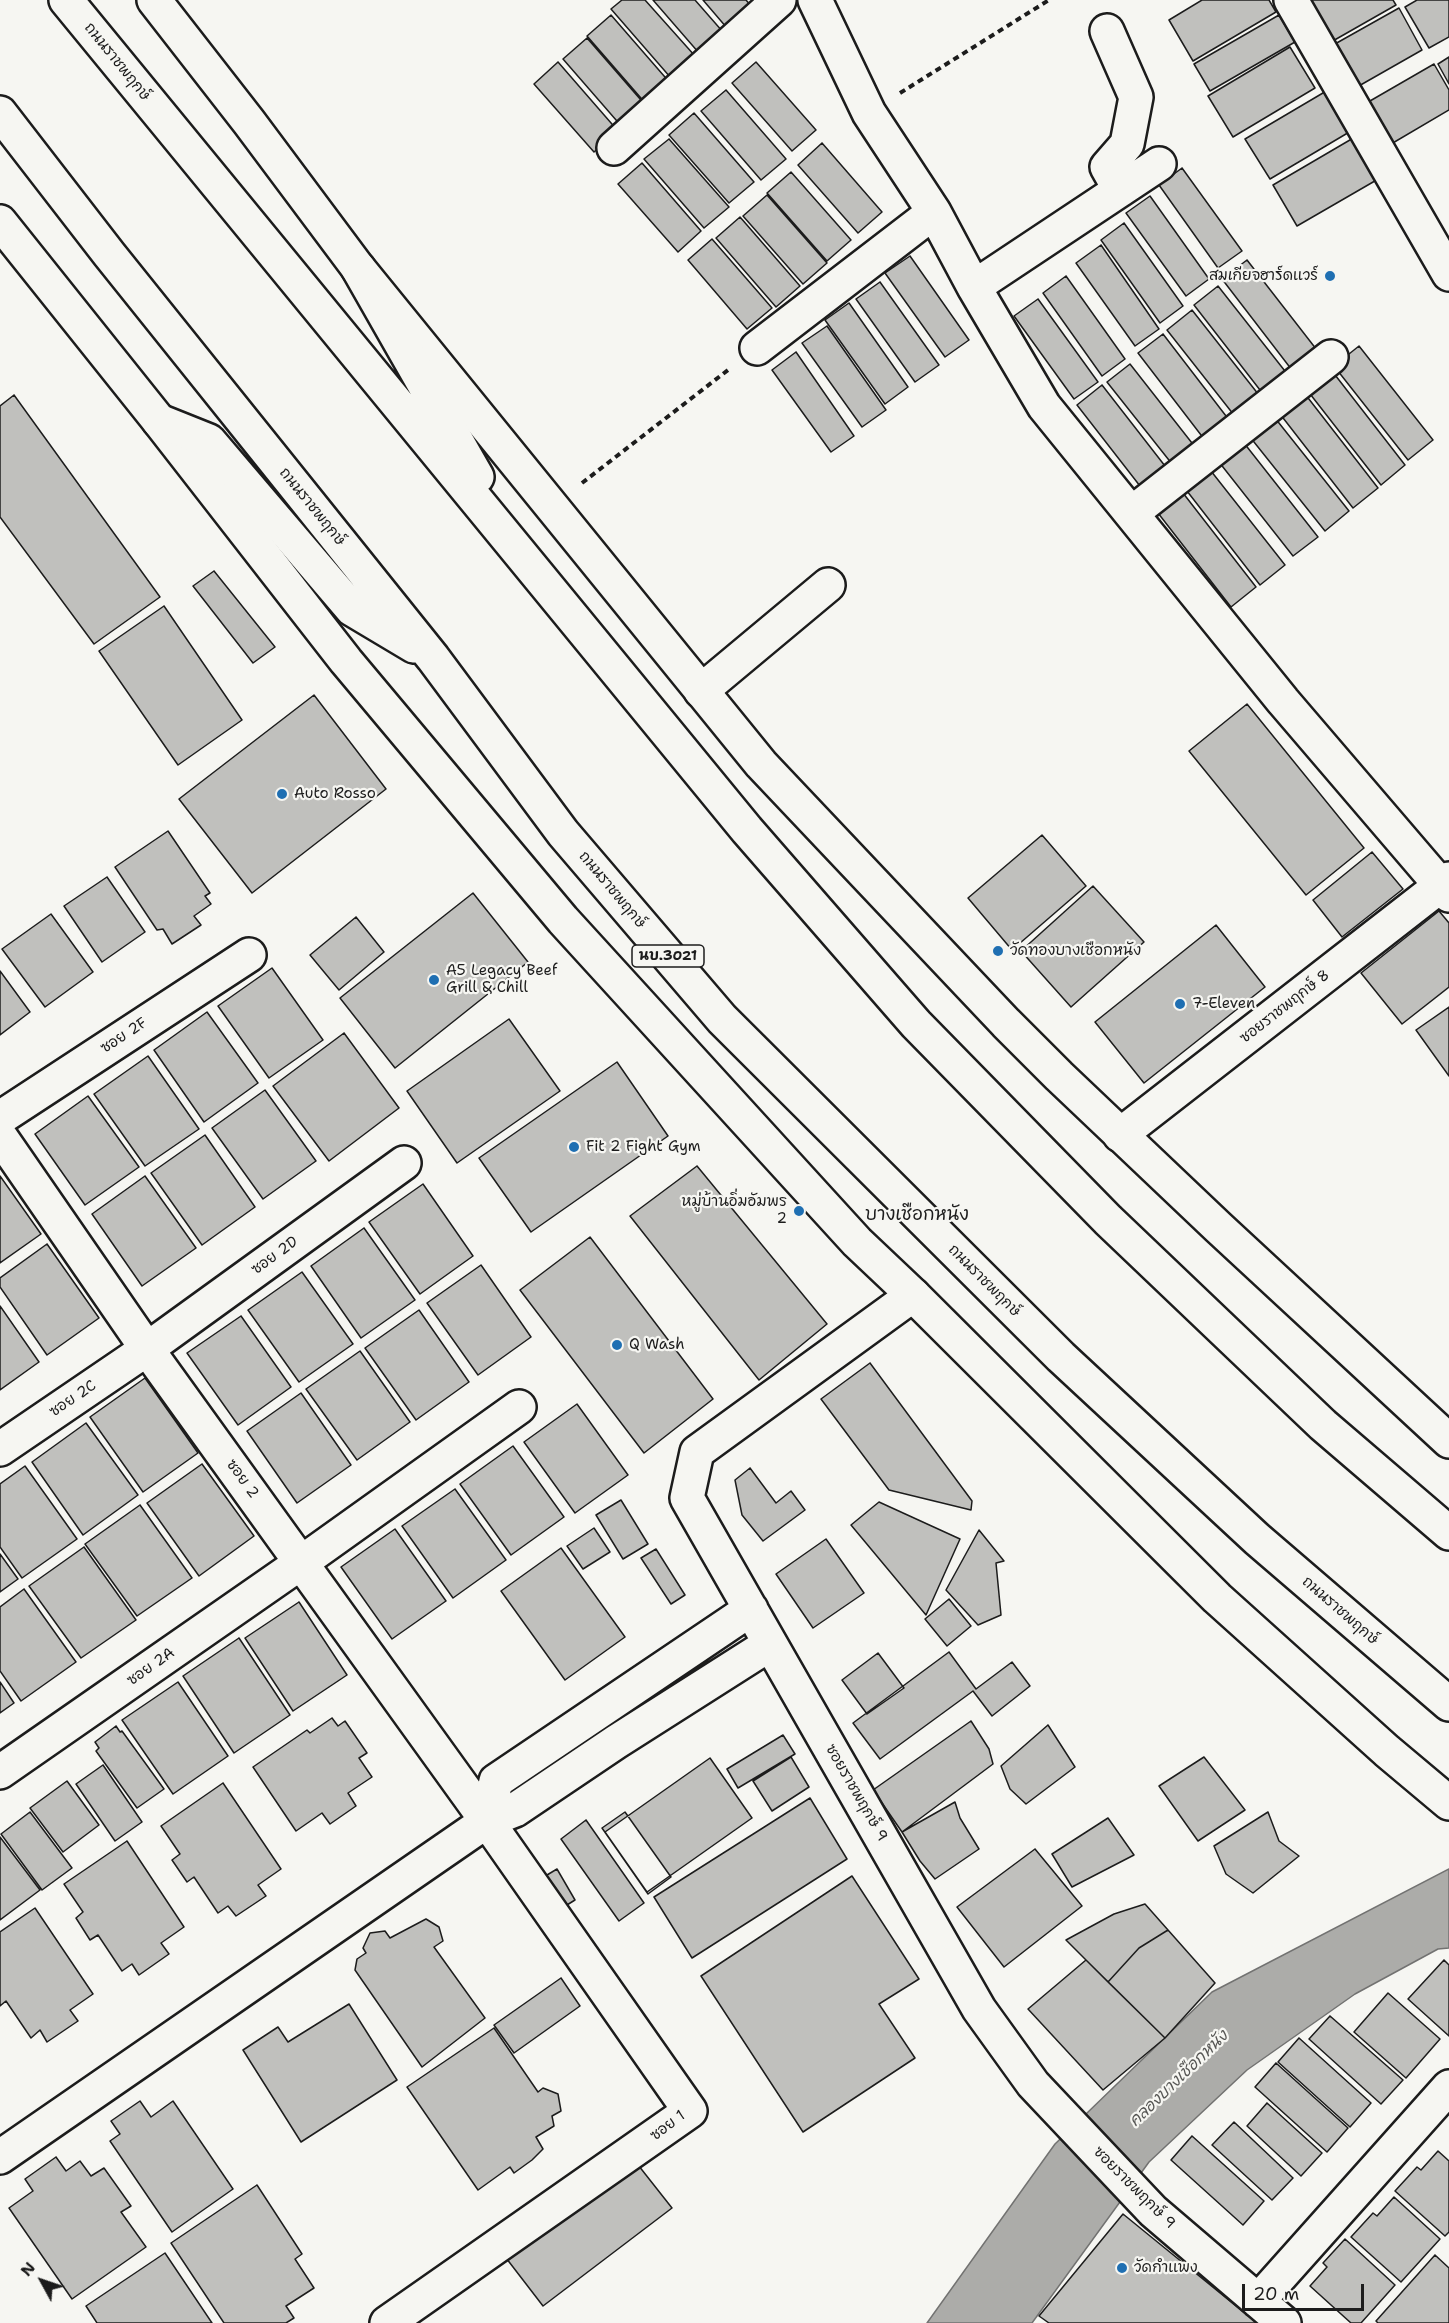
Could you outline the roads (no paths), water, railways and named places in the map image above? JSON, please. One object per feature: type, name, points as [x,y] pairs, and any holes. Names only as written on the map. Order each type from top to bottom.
[{"type":"street","name":"ถนนราชพฤกษ์","points":[[66,0],[747,830],[916,1024],[1108,1220],[1323,1425],[1449,1533]]},
{"type":"street","points":[[154,0],[358,268],[761,764],[1006,1023],[1120,1135],[1449,1441]]},
{"type":"street","points":[[614,148],[779,0]]},
{"type":"street","points":[[815,0],[869,113],[934,212],[974,287],[1044,406],[1283,701],[1447,887]]},
{"type":"street","points":[[1291,0],[1449,274]]},
{"type":"street","points":[[1107,31],[1136,97],[1127,144],[1107,167],[1120,190]]},
{"type":"street","name":"ถนนราชพฤกษ์","points":[[0,113],[109,254],[434,658],[563,833],[722,1019],[1061,1357],[1257,1539],[1446,1702]]},
{"type":"street","points":[[974,287],[1159,164]]},
{"type":"street","points":[[757,348],[934,212]]},
{"type":"street","name":"นบ.3021","points":[[0,222],[346,661],[563,920],[857,1242],[1216,1598],[1387,1751],[1449,1803]]},
{"type":"street","points":[[358,268],[522,557]]},
{"type":"street","points":[[1132,513],[1331,357]]},
{"type":"street","points":[[159,421],[209,441],[352,609],[434,658]]},
{"type":"street","points":[[701,691],[828,585]]},
{"type":"street","name":"ซอยราชพฤกษ์ 8","points":[[1120,1135],[1447,887]]},
{"type":"street","name":"ซอย 2F","points":[[0,1118],[249,955]]},
{"type":"street","name":"ซอย 2","points":[[0,1136],[147,1349],[487,1821]]},
{"type":"street","name":"ซอย 2D","points":[[147,1349],[404,1163]]},
{"type":"street","name":"ซอยราชพฤกษ์ 9","points":[[913,1295],[697,1452],[687,1498],[979,2009],[1033,2084],[1153,2211],[1284,2323]]},
{"type":"street","name":"ซอย 2C","points":[[0,1449],[147,1349]]},
{"type":"street","name":"ซอย 2A","points":[[0,1772],[302,1562],[519,1407]]},
{"type":"street","points":[[487,1821],[496,1782],[751,1609]]},
{"type":"street","points":[[0,2157],[487,1821],[514,1810],[770,1644]]},
{"type":"street","name":"ซอย 1","points":[[387,2323],[690,2111],[487,1821]]},
{"type":"street","points":[[1258,2301],[1449,2087]]},
{"type":"water","name":"คลองบางเชือกหนัง","points":[[1449,1869],[1449,1948],[1438,1949],[1355,1994],[1247,2070],[1149,2162],[1032,2323],[927,2323],[1055,2144],[1212,1992]]},
{"type":"place","name":"สมเกียจฮาร์ดแวร์","points":[[1330,276]]},
{"type":"place","name":"Auto Rosso","points":[[282,794]]},
{"type":"place","name":"วัดทองบางเชือกหนัง","points":[[998,951]]},
{"type":"place","name":"A5 Legacy Beef Grill & Chill","points":[[434,980]]},
{"type":"place","name":"7-Eleven","points":[[1180,1004]]},
{"type":"place","name":"Fit 2 Fight Gym","points":[[574,1147]]},
{"type":"place","name":"หมู่บ้านอิ่มอัมพร 2","points":[[799,1211]]},
{"type":"place","name":"Q Wash","points":[[617,1345]]},
{"type":"place","name":"วัดกำแพง","points":[[1122,2268]]},
{"type":"district","name":"บางเชือกหนัง","points":[[917,1215]]}]
